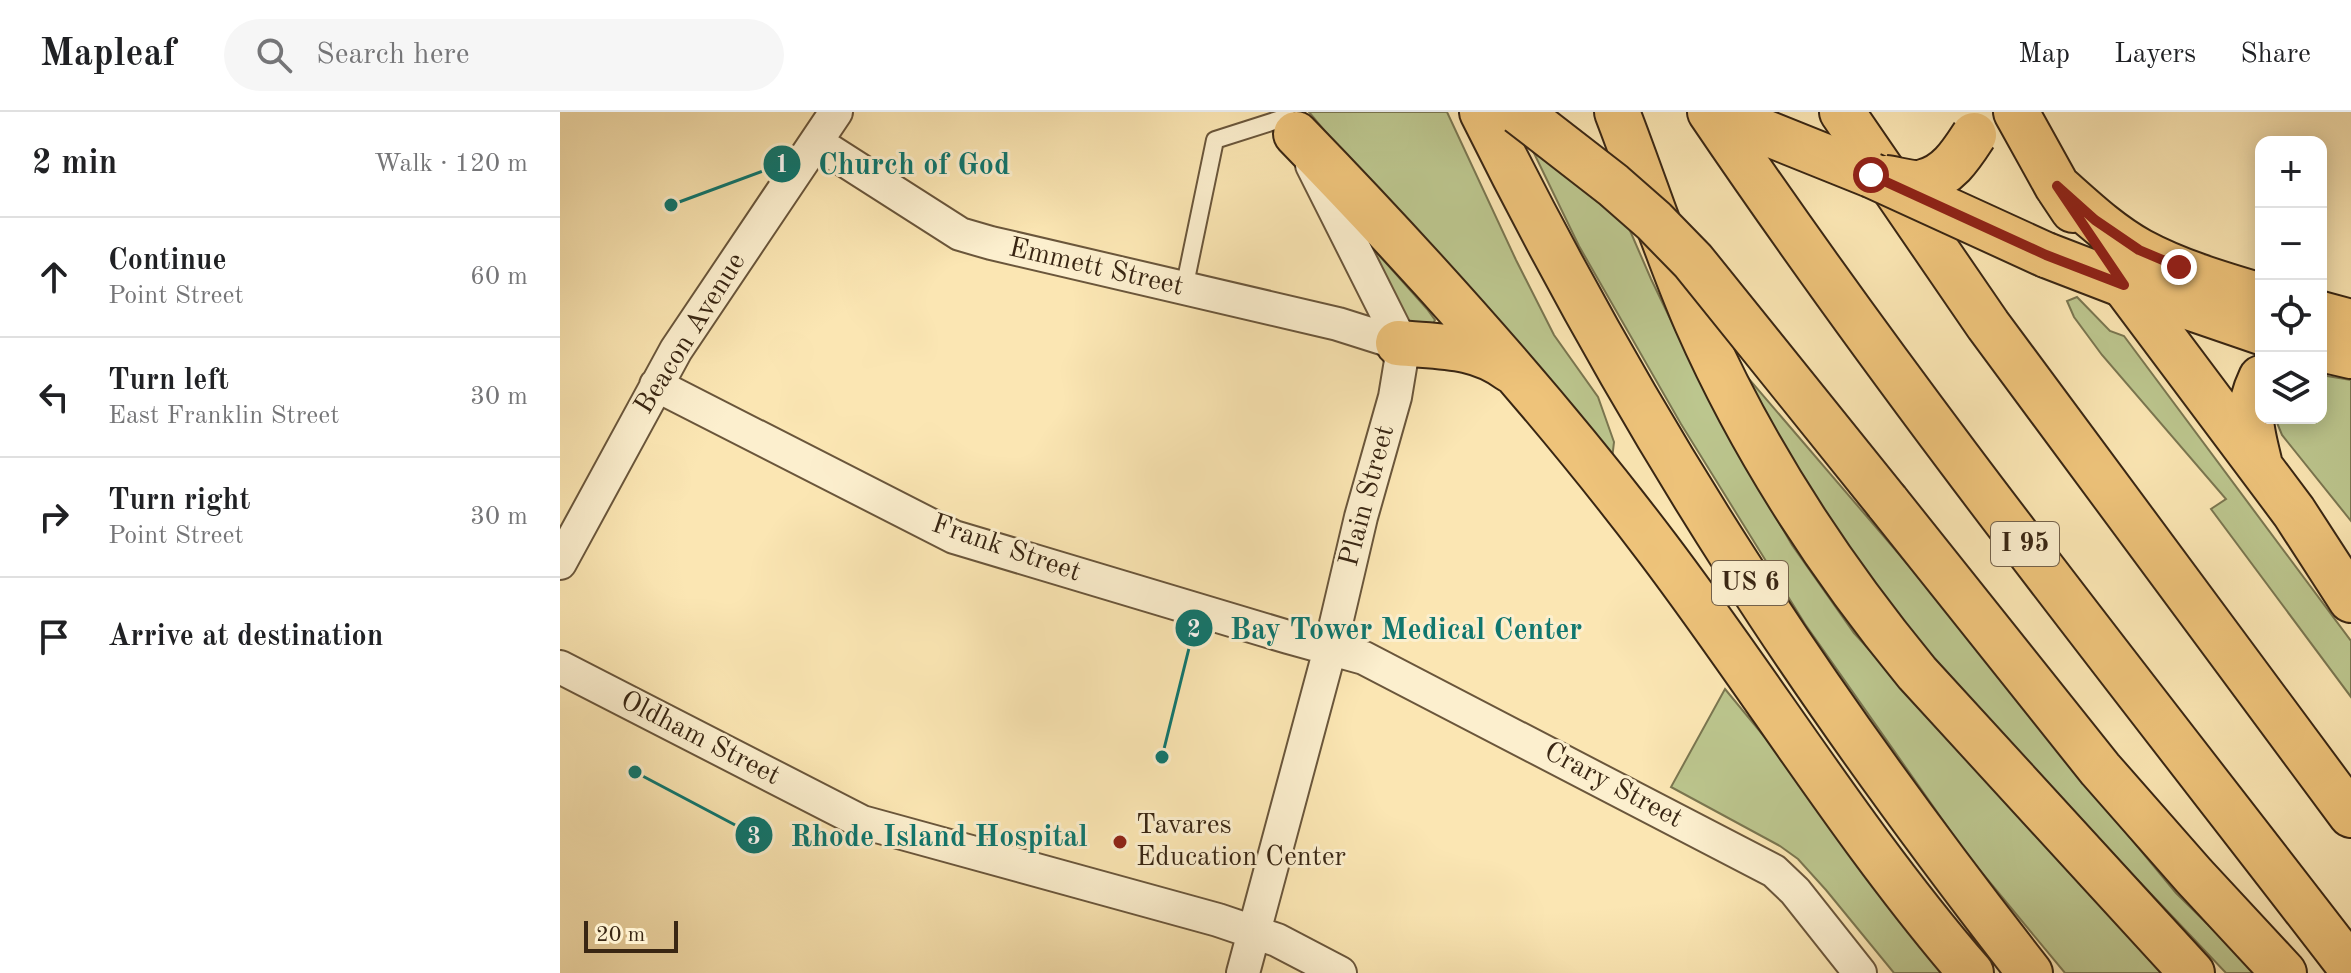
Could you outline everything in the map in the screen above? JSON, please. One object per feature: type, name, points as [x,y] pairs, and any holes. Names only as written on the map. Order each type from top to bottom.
[{"type":"main road","name":"US 6","points":[[1482,112],[1549,243],[1619,369],[1737,564],[1865,752],[2030,973]]},
{"type":"main road","points":[[1519,112],[1632,201],[1693,261],[2100,769],[2284,973]]},
{"type":"main road","points":[[1617,112],[1675,268],[1709,347],[1746,423],[1806,524],[1876,623],[1917,673],[2192,973]]},
{"type":"main road","points":[[1712,112],[1871,175],[2046,255],[2255,330]]},
{"type":"main road","name":"I 95","points":[[1712,112],[1768,198],[1901,383],[2351,968]]},
{"type":"main road","points":[[1842,112],[1988,325],[2351,815]]},
{"type":"main road","points":[[2016,112],[2057,186],[2124,285],[2294,512],[2351,600]]},
{"type":"main road","points":[[1289,121],[1409,250],[1615,492],[1904,890],[1971,973]]},
{"type":"main road","points":[[1871,175],[1922,183],[1947,171],[1962,155],[1978,124]]},
{"type":"main road","points":[[2057,186],[2095,220],[2139,250],[2221,285],[2255,294]]},
{"type":"main road","points":[[2327,316],[2351,322]]},
{"type":"main road","points":[[1398,343],[1474,350],[1489,356],[1521,378]]},
{"type":"main road","points":[[2327,350],[2351,356]]},
{"type":"main road","points":[[2255,391],[2250,422],[2260,467]]},
{"type":"main road","points":[[2294,512],[2351,568]]},
{"type":"main road","points":[[2197,606],[2351,774]]},
{"type":"street","name":"Beacon Avenue","points":[[560,563],[676,350],[836,112]]},
{"type":"street","points":[[1289,121],[1389,318],[1398,343]]},
{"type":"street","name":"Emmett Street","points":[[816,142],[960,234],[1338,324],[1398,343]]},
{"type":"street","name":"Plain Street","points":[[1243,973],[1395,397],[1401,361],[1398,343]]},
{"type":"street","name":"Frank Street","points":[[656,385],[954,537],[1330,649]]},
{"type":"street","name":"Crary Street","points":[[1330,649],[1364,658],[1774,871],[1795,891],[1860,973]]},
{"type":"street","name":"Oldham Street","points":[[560,667],[862,822],[1218,920],[1277,940],[1340,973]]},
{"type":"lane","points":[[1184,289],[1215,140],[1289,121]]},
{"type":"green space","points":[[1309,112],[1447,112],[1554,335],[1598,397],[1614,442],[1612,459],[1410,234]]},
{"type":"green space","points":[[1532,149],[1628,226],[1690,360],[1736,448],[1792,545],[1854,633],[2164,973],[2065,973],[1968,856],[1805,624],[1681,424],[1579,246]]},
{"type":"green space","points":[[1370,245],[1427,309],[1435,320],[1432,325],[1410,324]]},
{"type":"green space","points":[[2077,297],[2110,331],[2124,336],[2351,641],[2351,697],[2211,509],[2226,499],[2102,355],[2074,317],[2067,301]]},
{"type":"green space","points":[[1731,358],[1940,602],[2176,893],[2257,973],[2226,973],[1894,623],[1746,397]]},
{"type":"green space","points":[[2327,376],[2351,380],[2351,521],[2282,435],[2277,424],[2327,424]]},
{"type":"green space","points":[[1725,689],[1959,973],[1894,973],[1798,859],[1780,846],[1671,787]]},
{"type":"place","name":"Church of God","points":[[671,205]]},
{"type":"place","name":"Bay Tower Medical Center","points":[[1162,757]]},
{"type":"place","name":"Rhode Island Hospital","points":[[635,772]]},
{"type":"place","name":"Tavares Education Center","points":[[1120,842]]},
{"type":"route","points":[[1871,175],[2046,255],[2124,285],[2057,186],[2095,220],[2139,250],[2179,267]]}]
